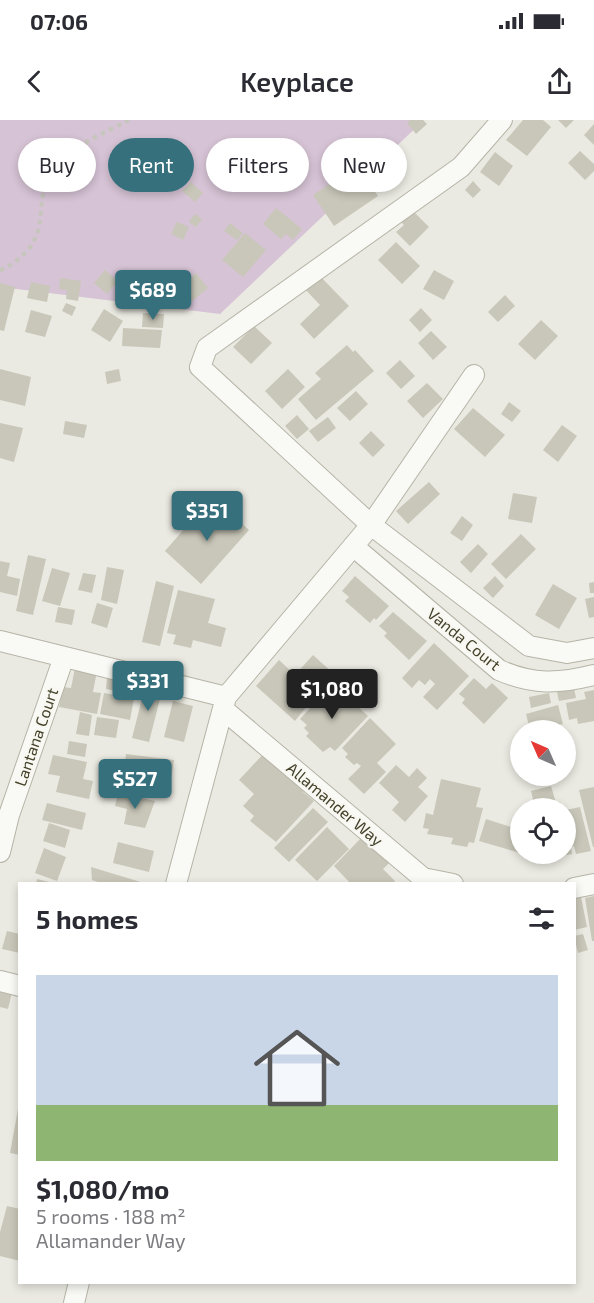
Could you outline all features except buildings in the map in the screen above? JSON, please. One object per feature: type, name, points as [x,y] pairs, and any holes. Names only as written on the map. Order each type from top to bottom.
[{"type":"street","points":[[502,120],[460,167],[207,348],[200,367],[371,525],[529,646],[567,653],[594,648]]},
{"type":"street","points":[[177,882],[225,704],[371,525],[474,375]]},
{"type":"street","name":"Vanda Court","points":[[353,546],[499,670],[524,681],[570,681],[594,675]]},
{"type":"street","points":[[0,641],[64,657],[225,704]]},
{"type":"street","name":"Lantana Court","points":[[0,852],[5,814],[64,657]]},
{"type":"street","name":"Allamander Way","points":[[225,704],[423,878],[443,882]]},
{"type":"street","points":[[576,888],[594,884]]},
{"type":"street","points":[[0,981],[18,986]]},
{"type":"street","points":[[74,1303],[79,1284]]},
{"type":"path","points":[[0,270],[26,253],[39,232],[44,185],[53,170],[71,151],[129,120]]},
{"type":"shaded area","points":[[0,120],[424,120],[405,138],[321,138],[321,192],[348,192],[220,314],[0,287]]}]
